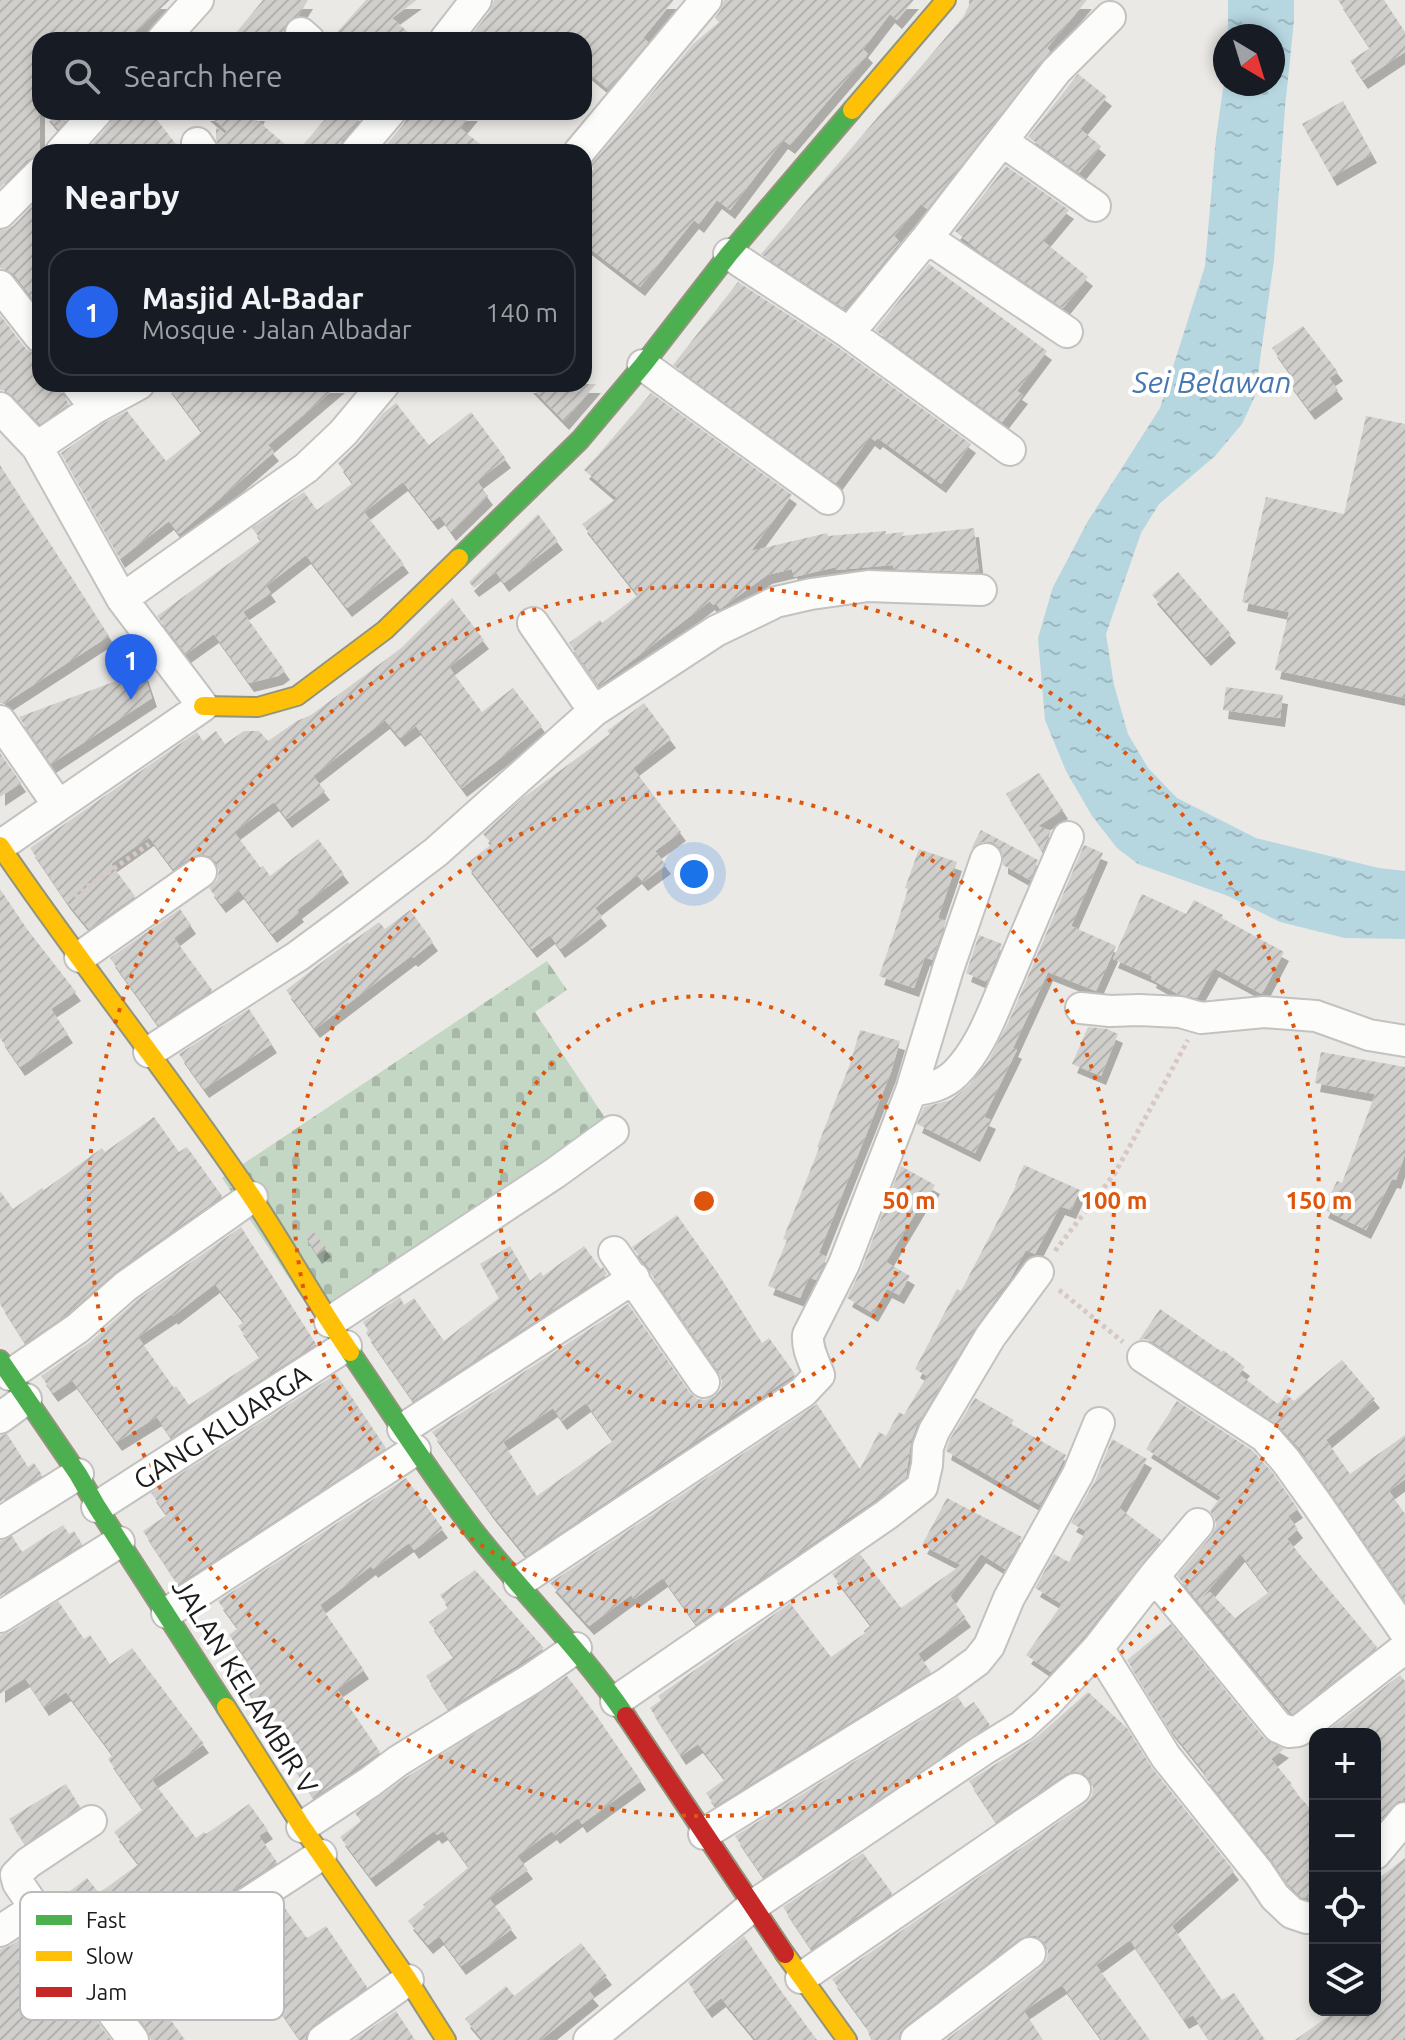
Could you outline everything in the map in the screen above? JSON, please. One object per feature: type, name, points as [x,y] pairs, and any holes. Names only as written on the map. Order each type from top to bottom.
[{"type":"street","points":[[169,32],[198,0]]},
{"type":"street","points":[[451,32],[476,0]]},
{"type":"street","points":[[586,144],[706,0]]},
{"type":"street","points":[[847,2040],[801,1978],[616,1701],[576,1648],[472,1528],[409,1440],[252,1197],[0,846],[203,706],[258,707],[297,696],[385,630],[580,440],[729,254],[946,0]]},
{"type":"street","points":[[849,333],[1056,71],[1110,17]]},
{"type":"street","points":[[68,144],[90,120]]},
{"type":"street","points":[[363,144],[382,120]]},
{"type":"street","points":[[1002,141],[1095,206]]},
{"type":"street","points":[[0,213],[32,181]]},
{"type":"street","points":[[927,238],[1067,332]]},
{"type":"street","points":[[729,254],[849,333],[1010,450]]},
{"type":"street","points":[[0,286],[32,327]]},
{"type":"street","points":[[643,365],[828,499]]},
{"type":"street","points":[[83,392],[95,408]]},
{"type":"street","points":[[37,447],[124,392]]},
{"type":"street","points":[[122,599],[306,468],[343,433],[377,392]]},
{"type":"street","points":[[0,408],[37,447],[122,599],[203,706]]},
{"type":"street","points":[[149,1052],[298,956],[436,852],[594,711],[716,631],[776,602],[811,594],[868,586],[981,590]]},
{"type":"street","points":[[533,623],[594,711]]},
{"type":"street","points":[[0,721],[58,805]]},
{"type":"street","points":[[911,1091],[933,1088],[944,1082],[968,1058],[988,1023],[1068,837]]},
{"type":"street","points":[[519,1582],[816,1381],[819,1375],[811,1358],[808,1335],[844,1264],[911,1091],[986,859]]},
{"type":"street","points":[[80,957],[201,872]]},
{"type":"street","points":[[1081,1008],[1180,1012],[1201,1018],[1264,1012],[1316,1016],[1369,1035],[1405,1041]]},
{"type":"street","name":"GANG KLUARGA","points":[[97,1507],[613,1131]]},
{"type":"street","points":[[0,1418],[12,1378],[78,1328],[126,1286],[252,1197]]},
{"type":"street","points":[[614,1252],[704,1382]]},
{"type":"street","points":[[616,1701],[895,1509],[922,1487],[928,1447],[934,1431],[990,1337],[1038,1272]]},
{"type":"street","points":[[167,1613],[634,1278]]},
{"type":"street","points":[[1143,1357],[1265,1437],[1317,1504],[1405,1632]]},
{"type":"street","name":"JALAN KELAMBIR V","points":[[12,1378],[78,1474],[302,1827],[446,2040]]},
{"type":"street","points":[[704,1834],[947,1683],[977,1661],[989,1646],[1009,1598],[1078,1474],[1099,1423]]},
{"type":"street","points":[[0,1523],[78,1474]]},
{"type":"street","points":[[589,2040],[754,1905],[1022,1726],[1098,1648],[1198,1524]]},
{"type":"street","points":[[0,1617],[119,1542]]},
{"type":"street","points":[[1154,1576],[1278,1727],[1289,1732],[1304,1727],[1405,1648]]},
{"type":"street","points":[[302,1827],[398,1761],[576,1648]]},
{"type":"street","points":[[1098,1648],[1166,1757],[1275,1897],[1292,1913],[1309,1918]]},
{"type":"street","points":[[801,1978],[1075,1789]]},
{"type":"street","points":[[1381,1847],[1405,1818]]},
{"type":"street","points":[[24,1892],[16,1875],[28,1863],[91,1821]]},
{"type":"street","points":[[264,1892],[321,1855]]},
{"type":"street","points":[[0,1931],[20,1918]]},
{"type":"street","points":[[916,2040],[1030,1953]]},
{"type":"street","points":[[323,2040],[408,1980]]},
{"type":"street","points":[[119,2020],[133,2040]]},
{"type":"path","points":[[47,915],[149,844]]},
{"type":"path","points":[[1143,1357],[1091,1318],[1038,1272],[1115,1173],[1201,1018]]},
{"type":"green space","points":[[547,961],[567,990],[535,1012],[611,1127],[319,1323],[222,1178]]},
{"type":"water","name":"Sei Belawan","points":[[1228,0],[1294,0],[1274,260],[1255,396],[1242,424],[1215,456],[1159,504],[1141,533],[1106,634],[1114,685],[1128,734],[1148,768],[1177,798],[1256,838],[1379,868],[1405,871],[1405,939],[1345,938],[1280,922],[1228,896],[1138,864],[1117,848],[1092,816],[1066,771],[1045,720],[1038,638],[1053,587],[1088,521],[1160,408],[1205,266],[1222,96],[1285,96],[1285,24],[1228,24]]},
{"type":"building","points":[[0,0],[170,0],[135,32],[32,32],[32,120],[40,120],[40,144],[32,144],[32,158],[0,188]]},
{"type":"building","points":[[263,0],[308,0],[298,16],[287,22],[283,32],[237,32]]},
{"type":"building","points":[[366,0],[417,0],[392,18],[408,32],[337,32]]},
{"type":"building","points":[[494,0],[674,0],[643,38],[648,42],[608,89],[592,76],[592,32],[474,32],[490,11]]},
{"type":"building","points":[[724,0],[914,0],[897,20],[890,14],[863,49],[868,54],[790,145],[783,140],[730,210],[717,200],[699,224],[694,220],[640,287],[592,250],[592,164],[693,44],[719,22],[715,18]]},
{"type":"building","points":[[969,0],[1087,0],[1047,48],[1050,51],[927,209],[921,204],[894,236],[900,242],[845,309],[761,254],[964,16]]},
{"type":"building","points":[[1338,0],[1384,0],[1405,32],[1405,52],[1363,80],[1350,61],[1370,48]]},
{"type":"building","points":[[1078,74],[1107,97],[1080,129],[1101,146],[1079,173],[1028,137]]},
{"type":"building","points":[[1343,101],[1372,154],[1332,177],[1302,124]]},
{"type":"building","points":[[51,120],[66,120],[58,129]]},
{"type":"building","points":[[112,120],[157,120],[176,144],[92,144]]},
{"type":"building","points":[[214,120],[257,120],[254,126],[258,121],[285,144],[218,144],[216,127],[225,134],[227,131]]},
{"type":"building","points":[[324,120],[359,120],[341,144],[304,144]]},
{"type":"building","points":[[405,120],[466,120],[460,128],[480,144],[387,144]]},
{"type":"building","points":[[1006,166],[1069,210],[1043,241],[1088,277],[1063,308],[980,252],[955,231]]},
{"type":"building","points":[[32,206],[32,298],[14,274],[0,268],[0,230],[13,226]]},
{"type":"building","points":[[929,264],[1047,351],[1017,391],[1023,395],[1002,422],[875,330]]},
{"type":"building","points":[[738,282],[839,348],[971,444],[941,484],[878,438],[875,441],[870,437],[836,483],[673,365]]},
{"type":"building","points":[[0,315],[32,352],[32,392],[61,392],[69,404],[40,424],[13,396],[0,390]]},
{"type":"building","points":[[1303,326],[1338,372],[1329,378],[1338,390],[1310,411],[1288,381],[1293,377],[1272,348]]},
{"type":"building","points":[[172,392],[331,392],[268,445],[274,452],[179,534],[169,521],[120,559],[61,453],[127,411],[166,461],[202,432]]},
{"type":"building","points":[[536,392],[589,392],[564,421]]},
{"type":"building","points":[[651,393],[792,495],[751,551],[827,533],[828,536],[904,532],[902,536],[974,528],[979,572],[894,569],[893,565],[836,570],[836,567],[794,577],[792,569],[767,575],[720,609],[710,601],[599,686],[569,643],[600,620],[602,623],[638,595],[582,524],[617,498],[584,470]]},
{"type":"building","points":[[396,403],[429,445],[471,412],[506,459],[477,481],[488,496],[451,532],[440,516],[433,521],[403,482],[364,512],[404,564],[347,608],[306,555],[266,586],[271,593],[243,612],[285,671],[278,676],[249,683],[214,634],[186,654],[157,616],[261,540],[252,528],[304,492],[317,510],[353,483],[338,463]]},
{"type":"building","points":[[1366,416],[1405,424],[1405,698],[1275,670],[1289,612],[1242,602],[1266,497],[1344,514]]},
{"type":"building","points":[[0,465],[109,636],[4,704],[0,703]]},
{"type":"building","points":[[538,514],[558,541],[504,583],[496,572],[474,588],[469,582]]},
{"type":"building","points":[[1178,572],[1231,634],[1206,657],[1152,595]]},
{"type":"building","points":[[452,598],[484,640],[449,667],[482,712],[513,688],[542,726],[462,788],[416,726],[400,738],[385,720],[313,776],[325,791],[287,819],[274,802],[234,832],[270,876],[318,839],[344,874],[297,910],[299,913],[272,934],[239,890],[221,904],[209,888],[217,880],[219,871],[216,862],[209,856],[200,854],[191,857],[173,869],[149,837],[111,864],[135,896],[89,929],[30,848],[197,732],[203,741],[216,731],[225,744],[244,731],[259,731],[268,741],[311,715],[400,649]]},
{"type":"building","points":[[143,671],[152,698],[51,764],[19,717]]},
{"type":"building","points":[[1226,687],[1283,695],[1280,718],[1223,710]]},
{"type":"building","points":[[644,703],[671,739],[633,768],[681,832],[655,851],[666,865],[643,882],[637,875],[595,908],[602,917],[560,949],[550,935],[532,949],[466,864],[492,844],[483,834],[524,797],[610,734],[607,731]]},
{"type":"building","points":[[0,753],[21,783],[0,797]]},
{"type":"building","points":[[1039,773],[1063,810],[1038,826],[1051,831],[1042,851],[1006,794]]},
{"type":"building","points":[[981,830],[1038,860],[1030,880],[1003,865],[1003,855],[993,842],[982,842],[971,849]]},
{"type":"building","points":[[1084,845],[1103,853],[1071,926],[1116,946],[1096,991],[1048,972],[1013,1048],[1017,1050],[984,1117],[991,1120],[975,1153],[917,1124],[924,1107],[951,1100],[969,1085],[989,1060],[1009,1021]]},
{"type":"building","points":[[919,849],[957,862],[938,918],[946,921],[932,960],[925,957],[914,988],[879,976]]},
{"type":"building","points":[[0,889],[76,992],[51,1009],[68,1034],[20,1067],[0,1038]]},
{"type":"building","points":[[1142,894],[1186,914],[1194,900],[1284,952],[1262,994],[1214,968],[1197,998],[1178,994],[1151,979],[1152,976],[1113,959]]},
{"type":"building","points":[[180,909],[191,925],[174,938],[212,990],[158,1025],[110,958]]},
{"type":"building","points":[[410,910],[433,942],[315,1029],[286,990],[379,922],[385,929]]},
{"type":"building","points":[[979,935],[1002,944],[987,982],[966,973]]},
{"type":"building","points":[[249,1009],[272,1044],[204,1089],[179,1054]]},
{"type":"building","points":[[1088,1027],[1118,1034],[1101,1076],[1072,1064]]},
{"type":"building","points":[[860,1030],[900,1041],[891,1072],[819,1253],[827,1257],[816,1280],[809,1277],[800,1298],[768,1286]]},
{"type":"building","points":[[1321,1052],[1405,1067],[1405,1154],[1396,1180],[1392,1179],[1366,1230],[1323,1209],[1337,1181],[1342,1183],[1375,1094],[1315,1083]]},
{"type":"building","points":[[154,1117],[179,1152],[187,1147],[222,1196],[116,1271],[67,1314],[25,1343],[0,1304],[0,1191],[13,1209],[102,1148],[105,1152]]},
{"type":"building","points":[[1024,1165],[1080,1190],[1071,1210],[1060,1206],[1035,1254],[1026,1250],[1010,1279],[975,1328],[917,1425],[911,1441],[906,1477],[696,1624],[663,1578],[634,1599],[631,1595],[589,1626],[550,1583],[817,1404],[860,1469],[879,1432],[886,1436],[899,1412],[904,1415],[927,1376],[915,1369],[957,1289],[961,1291]]},
{"type":"building","points":[[901,1166],[935,1185],[886,1262],[910,1276],[899,1295],[887,1289],[873,1313],[847,1298]]},
{"type":"building","points":[[677,1215],[762,1343],[769,1338],[795,1374],[526,1556],[432,1432],[628,1304],[690,1393],[697,1399],[705,1400],[721,1389],[719,1372],[632,1247]],"holes":[[[586,1403],[613,1441],[537,1496],[503,1442],[553,1408],[562,1421]]]},
{"type":"building","points":[[241,1227],[316,1344],[171,1438],[157,1417],[117,1442],[72,1380],[53,1393],[41,1376],[90,1342],[137,1300]],"holes":[[[215,1284],[244,1322],[238,1326],[260,1357],[189,1405],[138,1337],[173,1316]]]},
{"type":"building","points":[[312,1230],[326,1248],[317,1255],[305,1236]]},
{"type":"building","points":[[510,1246],[530,1281],[541,1272],[543,1276],[584,1246],[607,1274],[413,1401],[366,1333],[368,1330],[363,1322],[400,1297],[404,1305],[414,1298],[444,1341],[499,1298],[480,1264]]},
{"type":"building","points":[[1160,1309],[1245,1367],[1239,1374],[1278,1404],[1286,1394],[1294,1401],[1342,1360],[1375,1399],[1326,1440],[1350,1474],[1405,1435],[1405,1479],[1389,1491],[1405,1514],[1405,1600],[1301,1450],[1278,1425],[1153,1342],[1139,1340]]},
{"type":"building","points":[[336,1374],[386,1448],[178,1584],[143,1531],[167,1515],[151,1493]]},
{"type":"building","points":[[975,1398],[1014,1420],[1011,1424],[1066,1455],[1040,1505],[946,1451]]},
{"type":"building","points":[[1177,1401],[1253,1451],[1298,1509],[1288,1516],[1298,1529],[1287,1539],[1377,1647],[1292,1714],[1177,1576],[1212,1535],[1216,1526],[1210,1511],[1221,1497],[1146,1449]],"holes":[[[1240,1553],[1269,1592],[1235,1618],[1210,1592],[1201,1599]]]},
{"type":"building","points":[[7,1434],[28,1467],[34,1463],[42,1475],[0,1502],[0,1436]]},
{"type":"building","points":[[1112,1439],[1147,1459],[1119,1508],[1161,1540],[1051,1672],[1026,1655],[1062,1604],[1035,1588],[1054,1554],[1069,1562],[1086,1531],[1071,1523],[1095,1481]]},
{"type":"building","points":[[406,1478],[443,1529],[414,1550],[409,1543],[373,1569],[371,1566],[320,1605],[364,1670],[337,1689],[380,1752],[313,1798],[291,1763],[296,1760],[234,1671],[248,1661],[229,1635],[238,1628],[218,1601]]},
{"type":"building","points":[[947,1498],[1022,1537],[1005,1569],[981,1554],[950,1596],[966,1618],[918,1654],[931,1672],[715,1806],[706,1793],[725,1779],[698,1744],[681,1756],[650,1708],[661,1700],[658,1696],[790,1603],[831,1657],[865,1633],[871,1625],[832,1574],[860,1554],[901,1608],[961,1565],[922,1545]]},
{"type":"building","points":[[63,1525],[69,1534],[74,1531],[82,1544],[0,1596],[0,1541],[12,1536],[22,1552]]},
{"type":"building","points":[[475,1570],[544,1648],[448,1709],[426,1676],[454,1657],[429,1622],[449,1607],[440,1595]]},
{"type":"building","points":[[58,1601],[84,1639],[90,1635],[110,1664],[132,1648],[204,1744],[152,1780],[196,1838],[249,1804],[268,1830],[259,1836],[277,1862],[231,1892],[100,1892],[139,1864],[114,1832],[143,1809],[108,1759],[113,1755],[66,1692],[44,1707],[25,1678],[0,1694],[0,1635],[10,1632]]},
{"type":"building","points":[[1171,1624],[1264,1738],[1284,1749],[1271,1759],[1309,1807],[1309,1898],[1301,1897],[1289,1885],[1204,1776],[1206,1774],[1169,1728],[1127,1660]]},
{"type":"building","points":[[1400,1675],[1405,1681],[1405,1800],[1398,1801],[1381,1816],[1381,1728],[1332,1728]]},
{"type":"building","points":[[567,1676],[641,1781],[582,1824],[578,1818],[555,1835],[552,1831],[517,1856],[528,1870],[489,1898],[512,1929],[461,1966],[439,1936],[428,1945],[408,1921],[469,1867],[443,1831],[437,1835],[434,1831],[371,1878],[340,1837],[361,1821],[355,1813]]},
{"type":"building","points":[[1088,1692],[1127,1728],[1152,1768],[1234,1871],[1172,1926],[1222,2000],[1234,1993],[1265,2040],[1209,2040],[1193,2015],[1184,2020],[1130,1940],[1096,1965],[1150,2040],[1102,2040],[1062,1985],[1024,2011],[1043,2040],[946,2040],[1041,1967],[1047,1959],[1048,1950],[1036,1936],[1028,1935],[905,2026],[898,2040],[871,2040],[866,2026],[832,1979],[1086,1803],[1092,1796],[1090,1779],[1083,1773],[1073,1771],[996,1822],[969,1781],[1032,1741]]},
{"type":"building","points":[[958,1697],[965,1708],[974,1702],[990,1725],[763,1877],[735,1836]]},
{"type":"building","points":[[66,1784],[80,1807],[25,1844],[9,1819]]},
{"type":"building","points":[[863,1853],[892,1893],[811,1949],[783,1907]]},
{"type":"building","points":[[1405,1858],[1405,2040],[1295,2040],[1329,2016],[1381,2016],[1381,1876]]},
{"type":"building","points":[[87,1878],[98,1892],[69,1892]]},
{"type":"building","points":[[284,1907],[307,1938],[326,1926],[367,1987],[313,2025],[305,2040],[300,2040],[284,2016]]},
{"type":"building","points":[[744,1936],[817,2040],[756,2040],[721,1998],[707,2009],[688,1982]]},
{"type":"building","points":[[20,1939],[20,2020],[96,2020],[111,2040],[0,2040],[0,1949]]},
{"type":"building","points":[[581,1943],[607,1976],[588,1990],[594,1997],[541,2040],[483,2040],[465,2019],[506,1986],[514,1996]]},
{"type":"building","points":[[396,2011],[415,2040],[354,2040]]},
{"type":"building","points":[[141,2020],[171,2020],[185,2040],[151,2040]]},
{"type":"traffic: fast","points":[[459,558],[580,440],[729,254],[852,110]]},
{"type":"traffic: fast","points":[[350,1352],[471,1527],[589,1667],[626,1716]]},
{"type":"traffic: fast","points":[[0,1360],[78,1474],[226,1707]]},
{"type":"traffic: slow","points":[[852,110],[946,0]]},
{"type":"traffic: slow","points":[[203,706],[258,707],[297,696],[385,630],[459,558]]},
{"type":"traffic: slow","points":[[0,846],[222,1153],[350,1352]]},
{"type":"traffic: slow","points":[[226,1707],[302,1827],[446,2040]]},
{"type":"traffic: slow","points":[[785,1954],[847,2040]]},
{"type":"traffic: jam","points":[[626,1716],[785,1954]]},
{"type":"place","name":"Masjid Al-Badar","points":[[131,700]]}]
